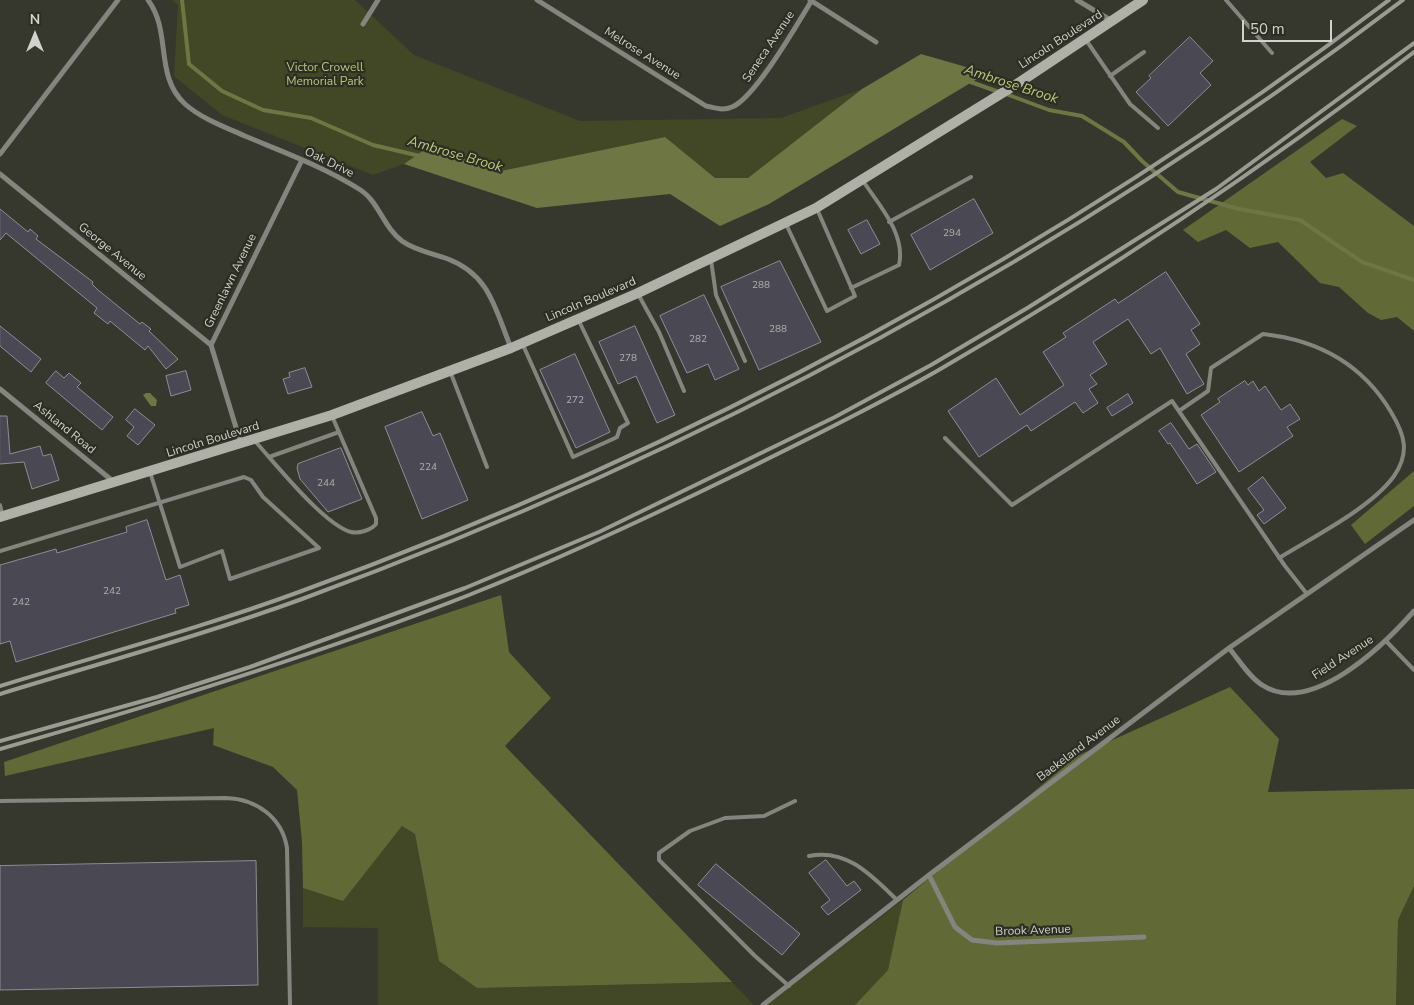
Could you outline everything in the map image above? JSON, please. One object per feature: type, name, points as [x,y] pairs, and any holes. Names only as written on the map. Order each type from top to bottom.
[{"type":"main road","name":"Lincoln Boulevard","points":[[1,517],[332,415],[510,348],[711,260],[786,224],[863,180],[1086,40],[1143,0]]},
{"type":"street","points":[[0,154],[118,0]]},
{"type":"street","name":"Oak Drive","points":[[148,0],[160,20],[166,74],[172,89],[183,102],[195,112],[219,125],[302,160],[368,195],[386,223],[401,240],[426,252],[462,264],[473,272],[489,292],[510,348]]},
{"type":"street","points":[[363,24],[378,0]]},
{"type":"street","name":"Melrose Avenue","points":[[537,0],[706,106],[723,110],[739,103]]},
{"type":"street","points":[[811,0],[876,42]]},
{"type":"street","name":"Seneca Avenue","points":[[739,103],[781,52],[811,0]]},
{"type":"street","points":[[1077,0],[1112,21]]},
{"type":"street","name":"Greenlawn Avenue","points":[[241,444],[211,346],[302,160]]},
{"type":"street","name":"George Avenue","points":[[0,174],[211,346]]},
{"type":"street","name":"Ashland Road","points":[[0,389],[116,483]]},
{"type":"street","name":"Baekeland Avenue","points":[[764,1005],[897,900],[1229,648],[1414,520]]},
{"type":"street","name":"Field Avenue","points":[[1229,648],[1262,686],[1289,694],[1325,684],[1363,660],[1386,641],[1413,614]]},
{"type":"street","name":"Brook Avenue","points":[[930,875],[955,926],[972,940],[998,943],[1144,937]]},
{"type":"lane","points":[[1226,0],[1272,53]]},
{"type":"lane","points":[[1086,40],[1130,104],[1158,128]]},
{"type":"lane","points":[[1110,76],[1144,52]]},
{"type":"lane","points":[[889,222],[971,177]]},
{"type":"lane","points":[[852,288],[899,264],[902,252],[899,238],[863,180]]},
{"type":"lane","points":[[786,224],[827,311],[855,296],[816,208]]},
{"type":"lane","points":[[711,260],[716,295],[745,361]]},
{"type":"lane","points":[[638,293],[659,332],[684,391]]},
{"type":"lane","points":[[522,342],[573,457],[617,437],[620,428],[628,423],[578,319]]},
{"type":"lane","points":[[1179,411],[1208,391],[1211,368],[1263,334],[1282,336],[1329,353],[1352,366],[1367,378],[1384,400],[1405,440],[1400,463],[1394,475],[1369,501],[1279,558]]},
{"type":"lane","points":[[450,371],[487,467]]},
{"type":"lane","points":[[945,438],[1012,505],[1172,401],[1279,558],[1307,594]]},
{"type":"lane","points":[[254,440],[327,518],[349,532],[356,533],[372,529],[376,524],[376,518],[332,415]]},
{"type":"lane","points":[[269,457],[339,432]]},
{"type":"lane","points":[[0,552],[160,504],[244,478],[251,480],[263,497],[319,548],[230,578],[222,551],[180,567],[160,504],[150,472]]},
{"type":"lane","points":[[0,505],[1,517]]},
{"type":"lane","points":[[1386,641],[1414,670]]},
{"type":"lane","points":[[0,802],[226,798],[241,799],[257,805],[272,818],[285,838],[288,860],[290,1005]]},
{"type":"lane","points":[[789,986],[755,956],[659,860],[659,853],[690,831],[725,818],[764,816],[795,801]]},
{"type":"lane","points":[[810,856],[824,853],[836,855],[847,860],[866,871],[897,900]]},
{"type":"green space","name":"Victor Crowell Memorial Park","points":[[172,0],[355,0],[414,55],[580,121],[781,118],[862,89],[748,178],[715,179],[664,137],[501,171],[428,147],[404,164],[373,175],[222,115],[174,76],[178,5]]},
{"type":"green space","points":[[402,826],[415,834],[439,961],[477,988],[732,982],[754,1005],[378,1005],[378,928],[303,927],[303,888],[343,900]]},
{"type":"green space","points":[[1414,886],[1414,1005],[1396,1005],[1398,920]]},
{"type":"green space","points":[[903,900],[888,970],[855,1005],[767,1005]]},
{"type":"shaded area","points":[[921,54],[987,73],[769,204],[720,226],[670,194],[537,208],[404,164],[428,147],[501,171],[665,137],[715,178],[748,178],[862,89]]},
{"type":"shaded area","points":[[1342,119],[1357,126],[1310,162],[1326,178],[1343,173],[1414,226],[1414,331],[1397,317],[1381,320],[1368,313],[1339,287],[1320,283],[1278,242],[1250,248],[1226,230],[1198,242],[1183,230]]},
{"type":"shaded area","points":[[150,393],[157,400],[156,406],[151,406],[143,395]]},
{"type":"shaded area","points":[[1414,471],[1414,506],[1365,544],[1351,525]]},
{"type":"shaded area","points":[[501,595],[509,652],[551,698],[505,746],[732,982],[477,988],[439,961],[415,834],[402,826],[343,901],[303,888],[302,842],[297,790],[273,767],[213,745],[214,728],[5,776],[4,762]]},
{"type":"shaded area","points":[[1230,687],[1279,739],[1268,792],[1414,789],[1414,886],[1398,920],[1396,1005],[855,1005],[888,970],[903,900],[1077,756]]},
{"type":"building","points":[[1190,37],[1213,61],[1200,73],[1211,85],[1168,126],[1136,92],[1151,78],[1149,76]]},
{"type":"building","points":[[974,199],[993,233],[930,270],[911,235]]},
{"type":"building","points":[[0,209],[28,232],[30,229],[38,236],[36,239],[93,282],[92,284],[98,290],[140,324],[142,322],[151,329],[149,331],[178,359],[166,369],[148,346],[145,350],[110,321],[108,324],[94,313],[97,308],[6,233],[0,240]]},
{"type":"building","points":[[867,220],[880,244],[861,254],[848,230]]},
{"type":"building","points":[[780,261],[821,342],[759,370],[721,287]]},
{"type":"building","points":[[1166,272],[1200,324],[1191,330],[1200,344],[1186,354],[1204,384],[1187,394],[1160,348],[1151,354],[1128,319],[1093,342],[1107,364],[1090,375],[1097,384],[1089,389],[1098,403],[1083,413],[1075,402],[1031,431],[1027,425],[979,457],[948,411],[996,378],[1020,415],[1064,385],[1043,352],[1066,337],[1063,333],[1115,299],[1118,303]]},
{"type":"building","points":[[704,295],[739,369],[715,380],[708,364],[687,373],[660,316]]},
{"type":"building","points":[[0,326],[41,359],[31,372],[0,346]]},
{"type":"building","points":[[635,326],[675,415],[657,423],[636,376],[618,384],[599,342]]},
{"type":"building","points":[[575,354],[610,432],[576,448],[540,370]]},
{"type":"building","points":[[305,368],[312,387],[288,394],[283,379],[290,377],[289,373]]},
{"type":"building","points":[[56,371],[64,378],[69,373],[81,383],[77,387],[113,417],[102,430],[46,383]]},
{"type":"building","points":[[186,371],[191,390],[171,396],[166,376]]},
{"type":"building","points":[[1245,381],[1248,385],[1253,381],[1259,391],[1265,386],[1281,410],[1290,404],[1300,419],[1287,427],[1293,436],[1239,472],[1201,415],[1220,402],[1218,399]]},
{"type":"building","points":[[1128,394],[1133,403],[1112,416],[1107,408]]},
{"type":"building","points":[[135,409],[155,425],[138,445],[127,436],[134,427],[126,420]]},
{"type":"building","points":[[422,412],[433,436],[440,433],[468,500],[422,519],[385,427]]},
{"type":"building","points":[[0,416],[7,416],[10,454],[40,446],[43,456],[51,454],[59,480],[32,489],[24,462],[0,464]]},
{"type":"building","points":[[1171,423],[1189,449],[1197,444],[1216,472],[1197,484],[1170,443],[1168,444],[1159,431]]},
{"type":"building","points":[[341,448],[362,499],[328,512],[300,479],[297,468],[298,464]]},
{"type":"building","points":[[1263,477],[1286,508],[1264,524],[1257,515],[1264,510],[1248,489]]},
{"type":"building","points":[[147,520],[166,580],[180,575],[189,605],[175,609],[176,613],[16,662],[10,641],[0,644],[0,565],[56,549],[57,553],[127,532],[126,527]]},
{"type":"building","points":[[826,860],[847,886],[854,881],[861,890],[828,915],[821,907],[830,900],[809,873]]},
{"type":"building","points":[[256,861],[258,985],[0,990],[0,866]]},
{"type":"building","points":[[716,864],[800,934],[782,955],[698,885]]},
{"type":"waterway","name":"Ambrose Brook","points":[[182,0],[189,64],[222,91],[263,110],[311,118],[373,145],[420,156]]},
{"type":"waterway","name":"Ambrose Brook","points":[[968,81],[999,92]]},
{"type":"waterway","name":"Ambrose Brook","points":[[1006,94],[1049,110],[1082,116],[1124,142],[1142,161],[1178,192],[1239,209],[1300,220],[1362,262],[1414,280]]},
{"type":"railway","points":[[0,686],[188,629],[299,592],[444,536],[587,475],[728,408],[866,337],[1001,260],[1134,178],[1263,92],[1389,0]]},
{"type":"railway","points":[[0,694],[190,637],[302,599],[449,542],[593,480],[735,413],[875,341],[1011,263],[1145,181],[1275,93],[1403,0]]},
{"type":"railway","points":[[0,741],[157,697],[250,667],[465,588],[599,532],[835,417],[931,365],[1029,307],[1216,189],[1414,43]]},
{"type":"railway","points":[[0,749],[237,678],[354,638],[469,595],[569,553],[835,426],[912,385],[999,335],[1121,259],[1299,138],[1414,52]]}]
